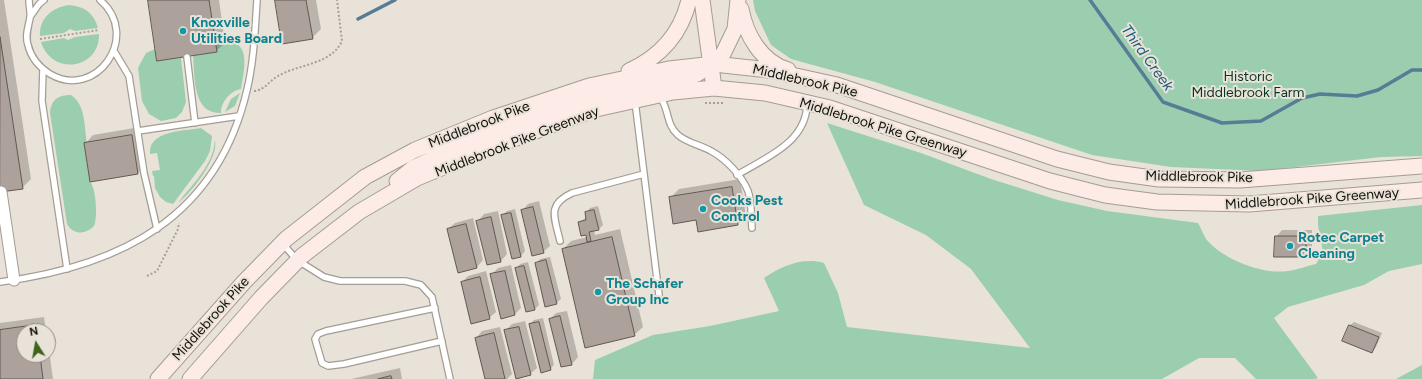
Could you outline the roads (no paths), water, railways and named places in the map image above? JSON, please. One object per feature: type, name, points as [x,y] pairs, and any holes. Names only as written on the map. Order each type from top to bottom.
[{"type":"main road","points":[[598,84],[647,63],[665,46],[678,29],[689,0]]},
{"type":"main road","points":[[702,0],[714,88]]},
{"type":"main road","points":[[359,212],[413,168],[465,144],[588,99],[674,81],[698,74],[721,58],[735,29],[739,0]]},
{"type":"main road","points":[[739,0],[744,24],[755,47],[778,67],[837,85]]},
{"type":"main road","name":"Middlebrook Pike","points":[[158,379],[244,282],[282,243],[365,177],[415,150],[493,118],[598,84],[669,69],[711,64],[769,70],[837,85],[1057,159],[1109,172],[1159,179],[1240,180],[1422,166]]},
{"type":"main road","name":"Middlebrook Pike","points":[[190,379],[261,298],[298,260],[359,212],[417,178],[500,144],[596,109],[658,95],[714,88],[765,93],[830,108],[1050,181],[1105,195],[1157,202],[1249,204],[1422,190]]},
{"type":"street","points":[[1,192],[14,280]]},
{"type":"lane","points":[[29,0],[30,17],[27,31],[28,45],[33,59],[43,70],[55,77],[69,80],[83,79],[96,73],[107,63],[114,51],[117,36],[115,20],[108,7],[100,0]]},
{"type":"lane","points":[[30,17],[39,4],[44,0]]},
{"type":"lane","points":[[0,282],[79,266],[142,239],[177,213],[212,176],[232,136],[250,78],[257,0]]},
{"type":"lane","points":[[114,51],[129,76],[144,173],[157,229]]},
{"type":"lane","points":[[187,56],[195,123]]},
{"type":"lane","points":[[43,70],[42,102],[67,269]]},
{"type":"lane","points":[[658,95],[663,101],[670,125],[677,134],[685,140],[713,151],[728,164],[737,175],[748,192],[752,228]]},
{"type":"lane","points":[[635,100],[660,295]]},
{"type":"lane","points":[[737,175],[788,143],[800,132],[807,113],[808,103]]},
{"type":"lane","points":[[138,131],[239,116]]},
{"type":"lane","points":[[560,241],[554,215],[555,207],[564,197],[572,193],[644,174]]},
{"type":"lane","points":[[282,243],[298,260],[324,277],[340,281],[405,282],[421,285],[432,297],[450,379]]},
{"type":"lane","points":[[435,308],[326,330],[318,334],[315,339],[318,355],[322,363],[328,366],[344,364],[442,341]]},
{"type":"waterway","points":[[358,19],[395,0]]},
{"type":"waterway","name":"Third Creek","points":[[1090,0],[1163,102],[1222,123],[1261,121],[1302,98],[1320,94],[1357,96],[1378,90],[1412,70],[1422,70]]},
{"type":"place","name":"Knoxville Utilities Board","points":[[183,31]]},
{"type":"place","name":"Cooks Pest Control","points":[[703,209]]},
{"type":"place","name":"Rotec Carpet Cleaning","points":[[1290,246]]},
{"type":"place","name":"The Schafer Group Inc","points":[[598,292]]},
{"type":"park label","name":"Historic Middlebrook Farm","points":[[1248,86]]}]
